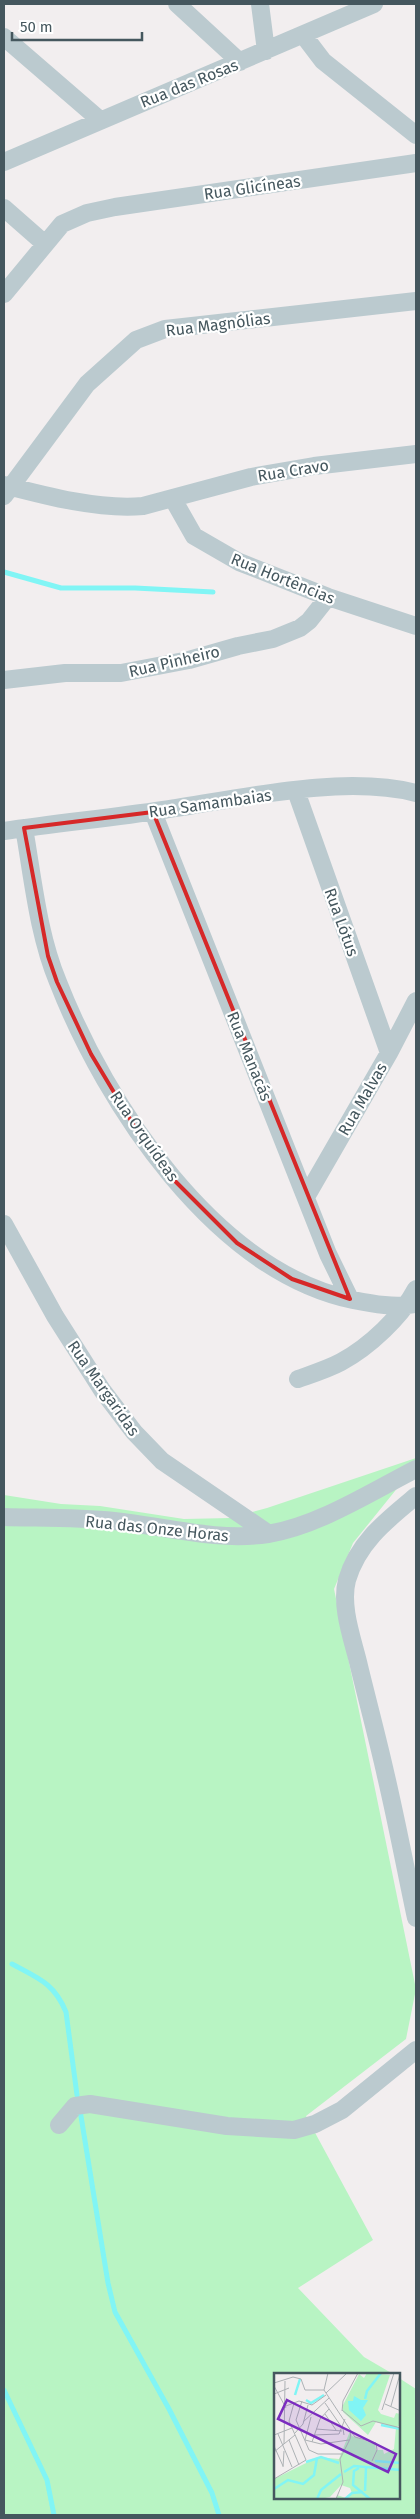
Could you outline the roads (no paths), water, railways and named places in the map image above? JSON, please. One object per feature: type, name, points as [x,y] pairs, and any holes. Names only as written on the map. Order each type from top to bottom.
[{"type":"street","points":[[177,4],[240,62]]},
{"type":"street","points":[[260,4],[266,51]]},
{"type":"street","name":"Rua das Rosas","points":[[4,162],[100,120],[304,36],[374,4]]},
{"type":"street","points":[[304,36],[323,61],[416,135]]},
{"type":"street","points":[[4,37],[100,120]]},
{"type":"street","name":"Rua Glicíneas","points":[[4,294],[62,224],[87,213],[416,163]]},
{"type":"street","points":[[4,208],[45,244]]},
{"type":"street","name":"Rua Magnólias","points":[[6,489],[86,384],[136,340],[165,329],[416,301]]},
{"type":"street","name":"Rua Cravo","points":[[6,489],[109,506],[143,506],[251,477],[314,466],[416,454]]},
{"type":"street","name":"Rua Hortências","points":[[173,499],[194,536],[214,549],[239,562],[328,596],[416,626]]},
{"type":"street","name":"Rua Pinheiro","points":[[4,680],[64,673],[121,673],[189,660],[238,646],[273,639],[300,628],[309,621],[328,596]]},
{"type":"street","name":"Rua Samambaias","points":[[4,830],[152,812],[296,791],[377,786],[416,793]]},
{"type":"street","name":"Rua Lótus","points":[[296,791],[389,1053]]},
{"type":"street","name":"Rua Manacás","points":[[152,812],[328,1254],[350,1299]]},
{"type":"street","name":"Rua Orquídeas","points":[[24,828],[48,956],[58,982],[91,1054],[139,1134],[172,1178],[237,1243],[266,1265],[292,1279],[326,1294],[350,1299],[412,1305]]},
{"type":"street","name":"Rua Malvas","points":[[306,1197],[389,1053],[416,1001]]},
{"type":"street","name":"Rua Margaridas","points":[[4,1224],[55,1316],[102,1390],[134,1432],[162,1461],[269,1534]]},
{"type":"street","points":[[298,1380],[347,1358],[412,1305],[416,1289]]},
{"type":"street","name":"Rua das Onze Horas","points":[[4,1517],[112,1520],[233,1537],[269,1534],[300,1525],[346,1505],[416,1469]]},
{"type":"street","points":[[416,1496],[374,1532],[362,1547],[347,1581],[345,1597],[348,1620],[369,1712],[386,1774],[416,1918]]},
{"type":"street","points":[[59,2125],[75,2106],[90,2104],[227,2126],[276,2130],[306,2128],[342,2110],[416,2050]]},
{"type":"waterway","points":[[4,572],[61,588],[135,588],[213,592]]},
{"type":"waterway","points":[[12,1964],[44,1982],[56,1994],[66,2012],[77,2095]]},
{"type":"waterway","points":[[80,2110],[108,2283],[115,2312],[169,2409],[212,2493],[219,2515]]},
{"type":"waterway","points":[[4,2390],[47,2480],[54,2515]]}]
